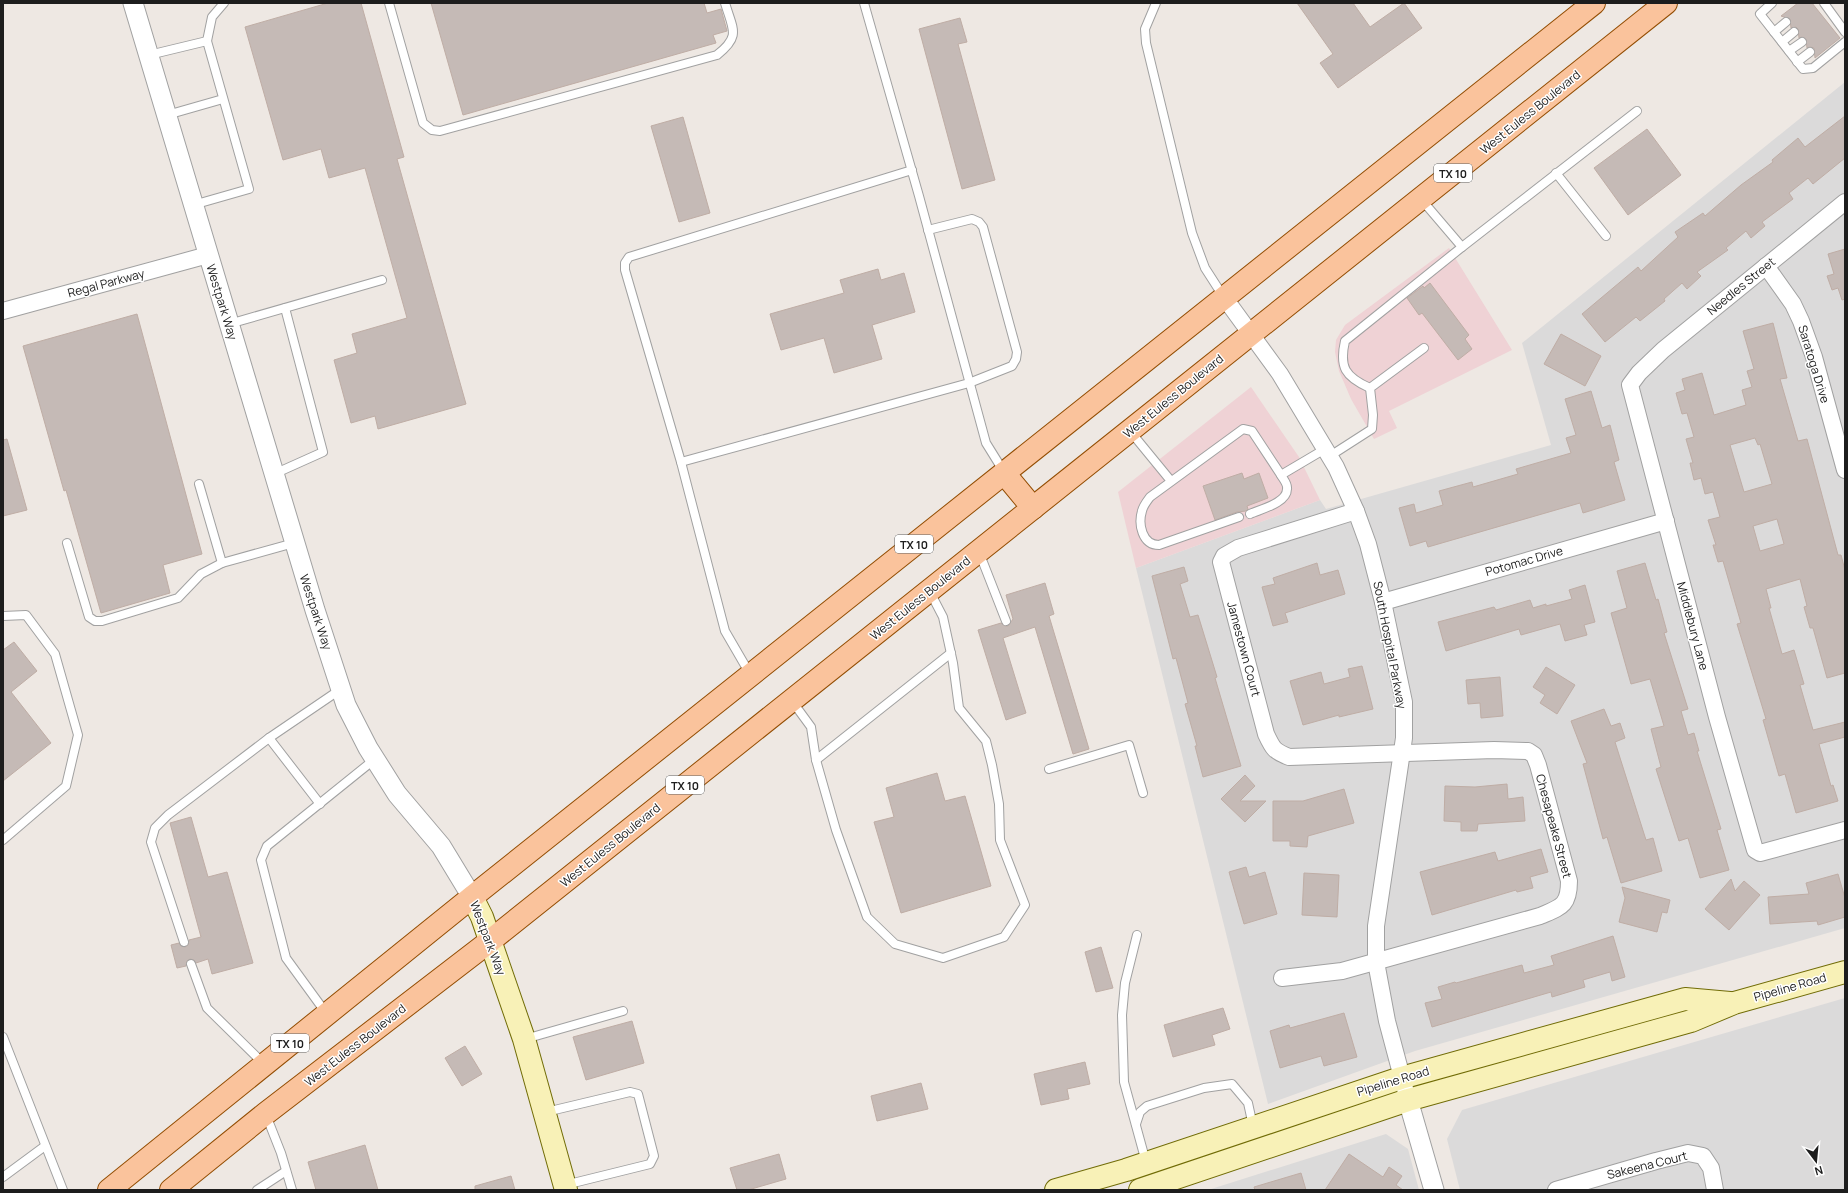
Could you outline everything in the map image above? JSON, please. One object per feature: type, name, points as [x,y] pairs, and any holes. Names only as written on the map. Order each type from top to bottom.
[{"type":"main road","name":"TX 10","points":[[109,1190],[472,897],[1594,3]]},
{"type":"main road","name":"West Euless Boulevard","points":[[172,1190],[265,1114],[490,941],[1666,3]]},
{"type":"main road","points":[[1004,473],[1033,508]]},
{"type":"main road","name":"Westpark Way","points":[[472,897],[482,917],[524,1039],[546,1112],[565,1188]]},
{"type":"main road","name":"Pipeline Road","points":[[1140,1190],[1408,1100],[1691,1021],[1734,1003],[1845,972]]},
{"type":"main road","name":"Pipeline Road","points":[[1056,1190],[1126,1170],[1401,1078],[1685,999],[1734,1003]]},
{"type":"main road","points":[[1126,1170],[1133,1190]]},
{"type":"street","name":"Westpark Way","points":[[133,3],[294,543],[346,705],[375,759],[397,794],[440,846],[472,897]]},
{"type":"street","name":"Needles Street","points":[[1639,373],[1663,350],[1845,202]]},
{"type":"street","name":"Regal Parkway","points":[[3,312],[208,255]]},
{"type":"street","name":"Saratoga Drive","points":[[1766,266],[1792,304],[1801,321],[1814,357],[1845,470]]},
{"type":"street","name":"South Hospital Parkway","points":[[1224,297],[1252,333],[1280,374],[1328,452],[1356,511],[1368,544],[1383,602],[1404,702],[1404,738],[1376,926],[1376,962],[1387,1021],[1408,1100]]},
{"type":"street","name":"Middlebury Lane","points":[[1639,373],[1630,385],[1717,717],[1755,850],[1760,853],[1845,830]]},
{"type":"street","name":"Jamestown Court","points":[[1356,511],[1238,548],[1224,556],[1221,562],[1266,734],[1272,749],[1277,753],[1289,757],[1402,753]]},
{"type":"street","name":"Potomac Drive","points":[[1383,602],[1666,521]]},
{"type":"street","name":"Chesapeake Street","points":[[1282,978],[1311,976],[1342,971],[1376,962],[1540,916],[1559,908],[1565,902],[1569,893],[1569,881],[1534,755],[1528,751],[1494,750],[1402,753]]},
{"type":"street","points":[[1408,1100],[1434,1190]]},
{"type":"street","name":"Sakeena Court","points":[[1556,1190],[1656,1161],[1688,1154],[1703,1156],[1711,1168],[1715,1190]]},
{"type":"lane","points":[[194,205],[249,189],[207,41],[212,17],[224,3]]},
{"type":"lane","points":[[390,3],[423,123],[432,130],[440,131],[717,55],[729,45],[734,35],[726,3]]},
{"type":"lane","points":[[864,3],[912,170],[986,443],[1004,473]]},
{"type":"lane","points":[[1156,3],[1145,28],[1146,43],[1192,233],[1205,268],[1224,297]]},
{"type":"lane","points":[[1772,3],[1760,14],[1803,69],[1813,68],[1845,42]]},
{"type":"lane","points":[[1818,11],[1824,4],[1834,17],[1840,30]]},
{"type":"lane","points":[[1827,22],[1834,17]]},
{"type":"lane","points":[[1774,32],[1786,22]]},
{"type":"lane","points":[[1782,42],[1794,32]]},
{"type":"lane","points":[[149,55],[207,41]]},
{"type":"lane","points":[[1789,51],[1802,42]]},
{"type":"lane","points":[[1797,62],[1810,52]]},
{"type":"lane","points":[[166,115],[223,99]]},
{"type":"lane","points":[[1370,388],[1354,381],[1343,366],[1343,350],[1345,341],[1462,247],[1637,111]]},
{"type":"lane","points":[[750,675],[725,631],[681,462],[625,270],[625,263],[629,257],[912,170]]},
{"type":"lane","points":[[1556,173],[1606,236]]},
{"type":"lane","points":[[1421,198],[1462,247]]},
{"type":"lane","points":[[681,462],[969,383],[1012,366],[1016,359],[1017,352],[983,227],[979,222],[972,219],[962,220],[928,230]]},
{"type":"lane","points":[[229,324],[382,280]]},
{"type":"lane","points":[[274,474],[324,452],[285,308]]},
{"type":"lane","points":[[1370,388],[1424,348]]},
{"type":"lane","points":[[1281,475],[1372,429],[1373,415],[1370,388]]},
{"type":"lane","points":[[1239,517],[1158,545],[1154,545],[1146,540],[1142,530],[1142,511],[1150,497],[1243,429],[1252,431],[1287,486],[1286,495],[1282,500],[1250,514]]},
{"type":"lane","points":[[1130,431],[1172,481]]},
{"type":"lane","points":[[199,484],[222,563]]},
{"type":"lane","points":[[67,543],[89,617],[95,621],[102,621],[178,598],[201,574],[222,563],[294,543]]},
{"type":"lane","points":[[978,552],[1006,621]]},
{"type":"lane","points":[[792,701],[810,727],[816,760],[836,830],[867,917],[895,944],[943,958],[1004,937],[1024,905],[1000,840],[999,804],[986,741],[959,708],[951,653],[943,617],[929,591]]},
{"type":"lane","points":[[3,616],[26,615],[55,654],[78,735],[66,786],[3,840]]},
{"type":"lane","points":[[816,760],[951,653]]},
{"type":"lane","points":[[184,942],[151,842],[155,828],[168,815],[269,738],[341,689]]},
{"type":"lane","points":[[269,738],[320,804]]},
{"type":"lane","points":[[1049,768],[1129,744],[1143,793]]},
{"type":"lane","points":[[326,1014],[286,958],[261,860],[267,846],[375,759]]},
{"type":"lane","points":[[1137,934],[1125,983],[1122,1015],[1124,1082],[1147,1163]]},
{"type":"lane","points":[[191,964],[207,1008],[264,1064]]},
{"type":"lane","points":[[524,1039],[623,1010]]},
{"type":"lane","points":[[3,1037],[63,1190]]},
{"type":"lane","points":[[1136,1125],[1139,1114],[1147,1106],[1204,1088],[1232,1084],[1248,1103],[1253,1127]]},
{"type":"lane","points":[[546,1112],[630,1092],[638,1094],[654,1156],[650,1164],[565,1188]]},
{"type":"lane","points":[[265,1114],[292,1190]]},
{"type":"lane","points":[[3,1177],[45,1146]]},
{"type":"lane","points":[[257,1190],[286,1171]]},
{"type":"shaded area","points":[[1845,82],[1845,928],[1415,1051],[1268,1104],[1136,568],[1320,500],[1326,509],[1551,445],[1522,343]]},
{"type":"shaded area","points":[[1449,248],[1512,350],[1389,411],[1397,428],[1374,439],[1351,399],[1339,371],[1335,352],[1336,340],[1345,325]]},
{"type":"shaded area","points":[[1251,387],[1299,457],[1320,500],[1136,568],[1118,492]]},
{"type":"shaded area","points":[[1845,998],[1845,1190],[1460,1190],[1447,1139],[1462,1110]]},
{"type":"shaded area","points":[[1386,1134],[1408,1149],[1419,1190],[1208,1190]]},
{"type":"building","points":[[328,3],[361,3],[404,157],[397,159],[466,404],[378,429],[375,416],[351,423],[334,360],[357,353],[352,334],[407,318],[365,168],[329,178],[321,149],[283,160],[245,27]]},
{"type":"building","points":[[431,3],[704,3],[707,13],[721,9],[727,31],[713,35],[716,43],[463,115]]},
{"type":"building","points":[[1297,3],[1353,3],[1370,27],[1404,3],[1422,28],[1338,88],[1320,63],[1333,54]]},
{"type":"building","points":[[1798,3],[1812,3],[1840,38],[1815,58],[1814,48],[1807,48],[1806,39],[1802,37],[1799,38],[1798,29],[1796,27],[1791,28],[1790,19],[1781,16]]},
{"type":"building","points":[[960,18],[967,42],[958,44],[995,180],[962,189],[919,29]]},
{"type":"building","points":[[1845,116],[1845,158],[1813,184],[1808,178],[1789,193],[1793,199],[1762,222],[1765,226],[1751,238],[1746,231],[1726,248],[1728,250],[1697,272],[1701,276],[1687,289],[1682,283],[1664,299],[1665,301],[1640,321],[1636,317],[1605,342],[1582,314],[1638,267],[1641,271],[1678,237],[1675,232],[1703,213],[1705,216],[1741,185],[1773,162],[1772,160],[1798,138],[1805,147]]},
{"type":"building","points":[[683,117],[710,213],[679,222],[651,126]]},
{"type":"building","points":[[1647,129],[1681,175],[1628,215],[1594,168]]},
{"type":"building","points":[[1845,249],[1845,299],[1842,300],[1838,288],[1832,290],[1827,276],[1834,274],[1828,254]]},
{"type":"building","points":[[878,269],[881,280],[904,273],[915,312],[872,325],[882,359],[834,373],[824,338],[781,350],[770,314],[844,293],[840,280]]},
{"type":"building","points":[[1430,283],[1469,335],[1465,339],[1472,349],[1458,360],[1422,313],[1419,315],[1407,298],[1423,286],[1424,288]]},
{"type":"building","points":[[137,314],[202,554],[163,565],[170,593],[101,613],[66,490],[64,491],[23,346]]},
{"type":"building","points":[[1773,323],[1787,378],[1780,379],[1798,441],[1807,439],[1838,555],[1841,555],[1845,570],[1845,673],[1827,678],[1813,628],[1810,628],[1804,607],[1807,606],[1800,579],[1766,589],[1771,608],[1769,608],[1782,654],[1794,650],[1804,684],[1800,685],[1813,730],[1845,722],[1845,737],[1819,744],[1831,786],[1833,785],[1838,801],[1796,813],[1785,774],[1779,776],[1763,720],[1766,719],[1737,624],[1741,623],[1723,561],[1718,562],[1713,545],[1716,545],[1708,520],[1720,517],[1713,492],[1705,494],[1701,478],[1694,480],[1690,463],[1693,463],[1686,439],[1694,437],[1687,413],[1682,414],[1676,393],[1685,390],[1682,379],[1702,373],[1714,415],[1746,405],[1742,390],[1752,387],[1747,371],[1754,369],[1743,331]],"holes":[[[1755,438],[1758,445],[1760,444],[1772,484],[1744,492],[1730,445]],[[1777,519],[1784,544],[1760,551],[1753,526]]]},
{"type":"building","points":[[1561,334],[1601,356],[1585,386],[1544,364]]},
{"type":"building","points":[[1591,391],[1602,428],[1610,425],[1619,460],[1614,462],[1625,500],[1583,513],[1580,503],[1428,547],[1426,541],[1410,546],[1399,508],[1414,504],[1416,513],[1443,505],[1439,491],[1472,482],[1473,487],[1518,474],[1516,469],[1571,453],[1566,438],[1576,435],[1565,399]]},
{"type":"building","points":[[7,439],[27,510],[3,516],[3,440]]},
{"type":"building","points":[[1242,473],[1244,479],[1259,473],[1268,498],[1247,506],[1248,509],[1246,511],[1237,512],[1215,520],[1203,486]]},
{"type":"building","points":[[1317,563],[1320,575],[1338,570],[1345,594],[1285,613],[1288,622],[1273,626],[1262,587],[1275,584],[1273,578]]},
{"type":"building","points":[[1645,563],[1656,600],[1658,599],[1667,632],[1664,633],[1688,709],[1681,711],[1688,735],[1694,733],[1699,751],[1697,751],[1721,829],[1717,830],[1729,870],[1700,878],[1688,838],[1679,841],[1656,769],[1661,767],[1651,729],[1664,726],[1650,679],[1631,684],[1611,613],[1627,608],[1617,571]]},
{"type":"building","points":[[1184,567],[1188,581],[1180,584],[1190,617],[1198,615],[1217,677],[1215,678],[1241,766],[1203,777],[1195,746],[1197,746],[1185,704],[1188,703],[1176,658],[1173,659],[1152,576]]},
{"type":"building","points":[[1045,583],[1054,614],[1049,616],[1089,749],[1073,754],[1035,627],[1003,638],[1026,713],[1006,720],[978,630],[1001,623],[1008,626],[1013,619],[1006,595]]},
{"type":"building","points":[[1585,585],[1595,622],[1584,625],[1587,635],[1565,641],[1560,624],[1521,635],[1519,629],[1446,651],[1438,622],[1494,607],[1496,610],[1530,600],[1533,608],[1546,604],[1546,606],[1572,599],[1569,590]]},
{"type":"building","points":[[14,642],[37,671],[11,692],[51,743],[3,781],[3,650]]},
{"type":"building","points":[[1362,666],[1373,709],[1339,717],[1339,715],[1303,725],[1290,681],[1321,672],[1324,684],[1350,677],[1348,669]]},
{"type":"building","points":[[1546,667],[1575,685],[1557,714],[1540,703],[1545,695],[1533,687]]},
{"type":"building","points":[[1500,677],[1503,716],[1481,718],[1480,703],[1468,704],[1466,680]]},
{"type":"building","points":[[1604,709],[1611,726],[1620,723],[1625,738],[1615,742],[1646,840],[1653,838],[1662,871],[1621,883],[1607,837],[1603,839],[1583,764],[1587,763],[1571,721]]},
{"type":"building","points":[[937,773],[945,801],[965,796],[991,886],[901,913],[874,822],[894,817],[886,788]]},
{"type":"building","points":[[1245,775],[1255,786],[1240,801],[1266,801],[1245,822],[1221,799]]},
{"type":"building","points":[[1507,784],[1508,799],[1523,797],[1525,821],[1478,824],[1477,831],[1461,831],[1461,822],[1444,821],[1445,786],[1475,787]]},
{"type":"building","points":[[1344,789],[1354,823],[1308,836],[1307,847],[1290,846],[1290,841],[1273,841],[1273,801],[1303,801]]},
{"type":"building","points":[[191,817],[208,877],[227,872],[253,963],[212,974],[208,959],[196,963],[194,960],[190,959],[187,961],[186,966],[177,968],[171,945],[179,943],[181,946],[185,947],[188,945],[189,940],[201,937],[170,823]]},
{"type":"building","points":[[1541,849],[1548,872],[1530,877],[1533,888],[1517,892],[1516,890],[1432,915],[1420,872],[1495,852],[1498,861]]},
{"type":"building","points":[[1246,867],[1249,877],[1265,872],[1277,914],[1244,924],[1229,872]]},
{"type":"building","points":[[1304,873],[1339,875],[1337,917],[1302,915]]},
{"type":"building","points":[[1838,874],[1845,898],[1845,917],[1818,925],[1817,921],[1770,924],[1768,897],[1809,894],[1806,883]]},
{"type":"building","points":[[1731,879],[1735,891],[1744,881],[1760,895],[1729,930],[1705,909]]},
{"type":"building","points":[[1622,887],[1670,900],[1667,913],[1662,912],[1657,932],[1619,922],[1625,898]]},
{"type":"building","points":[[1613,936],[1625,977],[1612,981],[1610,972],[1583,980],[1585,987],[1552,997],[1551,992],[1432,1027],[1425,1003],[1442,999],[1438,987],[1522,965],[1524,973],[1554,965],[1551,956]]},
{"type":"building","points":[[1101,947],[1113,988],[1096,992],[1085,952]]},
{"type":"building","points":[[1223,1008],[1230,1029],[1212,1035],[1215,1045],[1173,1057],[1164,1025]]},
{"type":"building","points":[[1344,1013],[1357,1057],[1324,1066],[1321,1056],[1280,1068],[1270,1031],[1289,1025],[1290,1028]]},
{"type":"building","points":[[632,1021],[644,1063],[586,1080],[573,1037]]},
{"type":"building","points":[[465,1046],[482,1074],[462,1086],[445,1058]]},
{"type":"building","points":[[1085,1062],[1090,1084],[1067,1089],[1069,1099],[1041,1105],[1034,1074]]},
{"type":"building","points":[[921,1083],[928,1109],[877,1121],[871,1096]]},
{"type":"building","points":[[365,1145],[378,1190],[316,1190],[308,1162]]},
{"type":"building","points":[[779,1154],[786,1179],[748,1190],[737,1190],[730,1168]]},
{"type":"building","points":[[1349,1154],[1383,1177],[1389,1167],[1402,1176],[1396,1185],[1403,1190],[1325,1190]]},
{"type":"building","points":[[1301,1173],[1306,1190],[1255,1190],[1254,1187]]},
{"type":"building","points":[[511,1176],[515,1190],[475,1190],[475,1186]]}]
